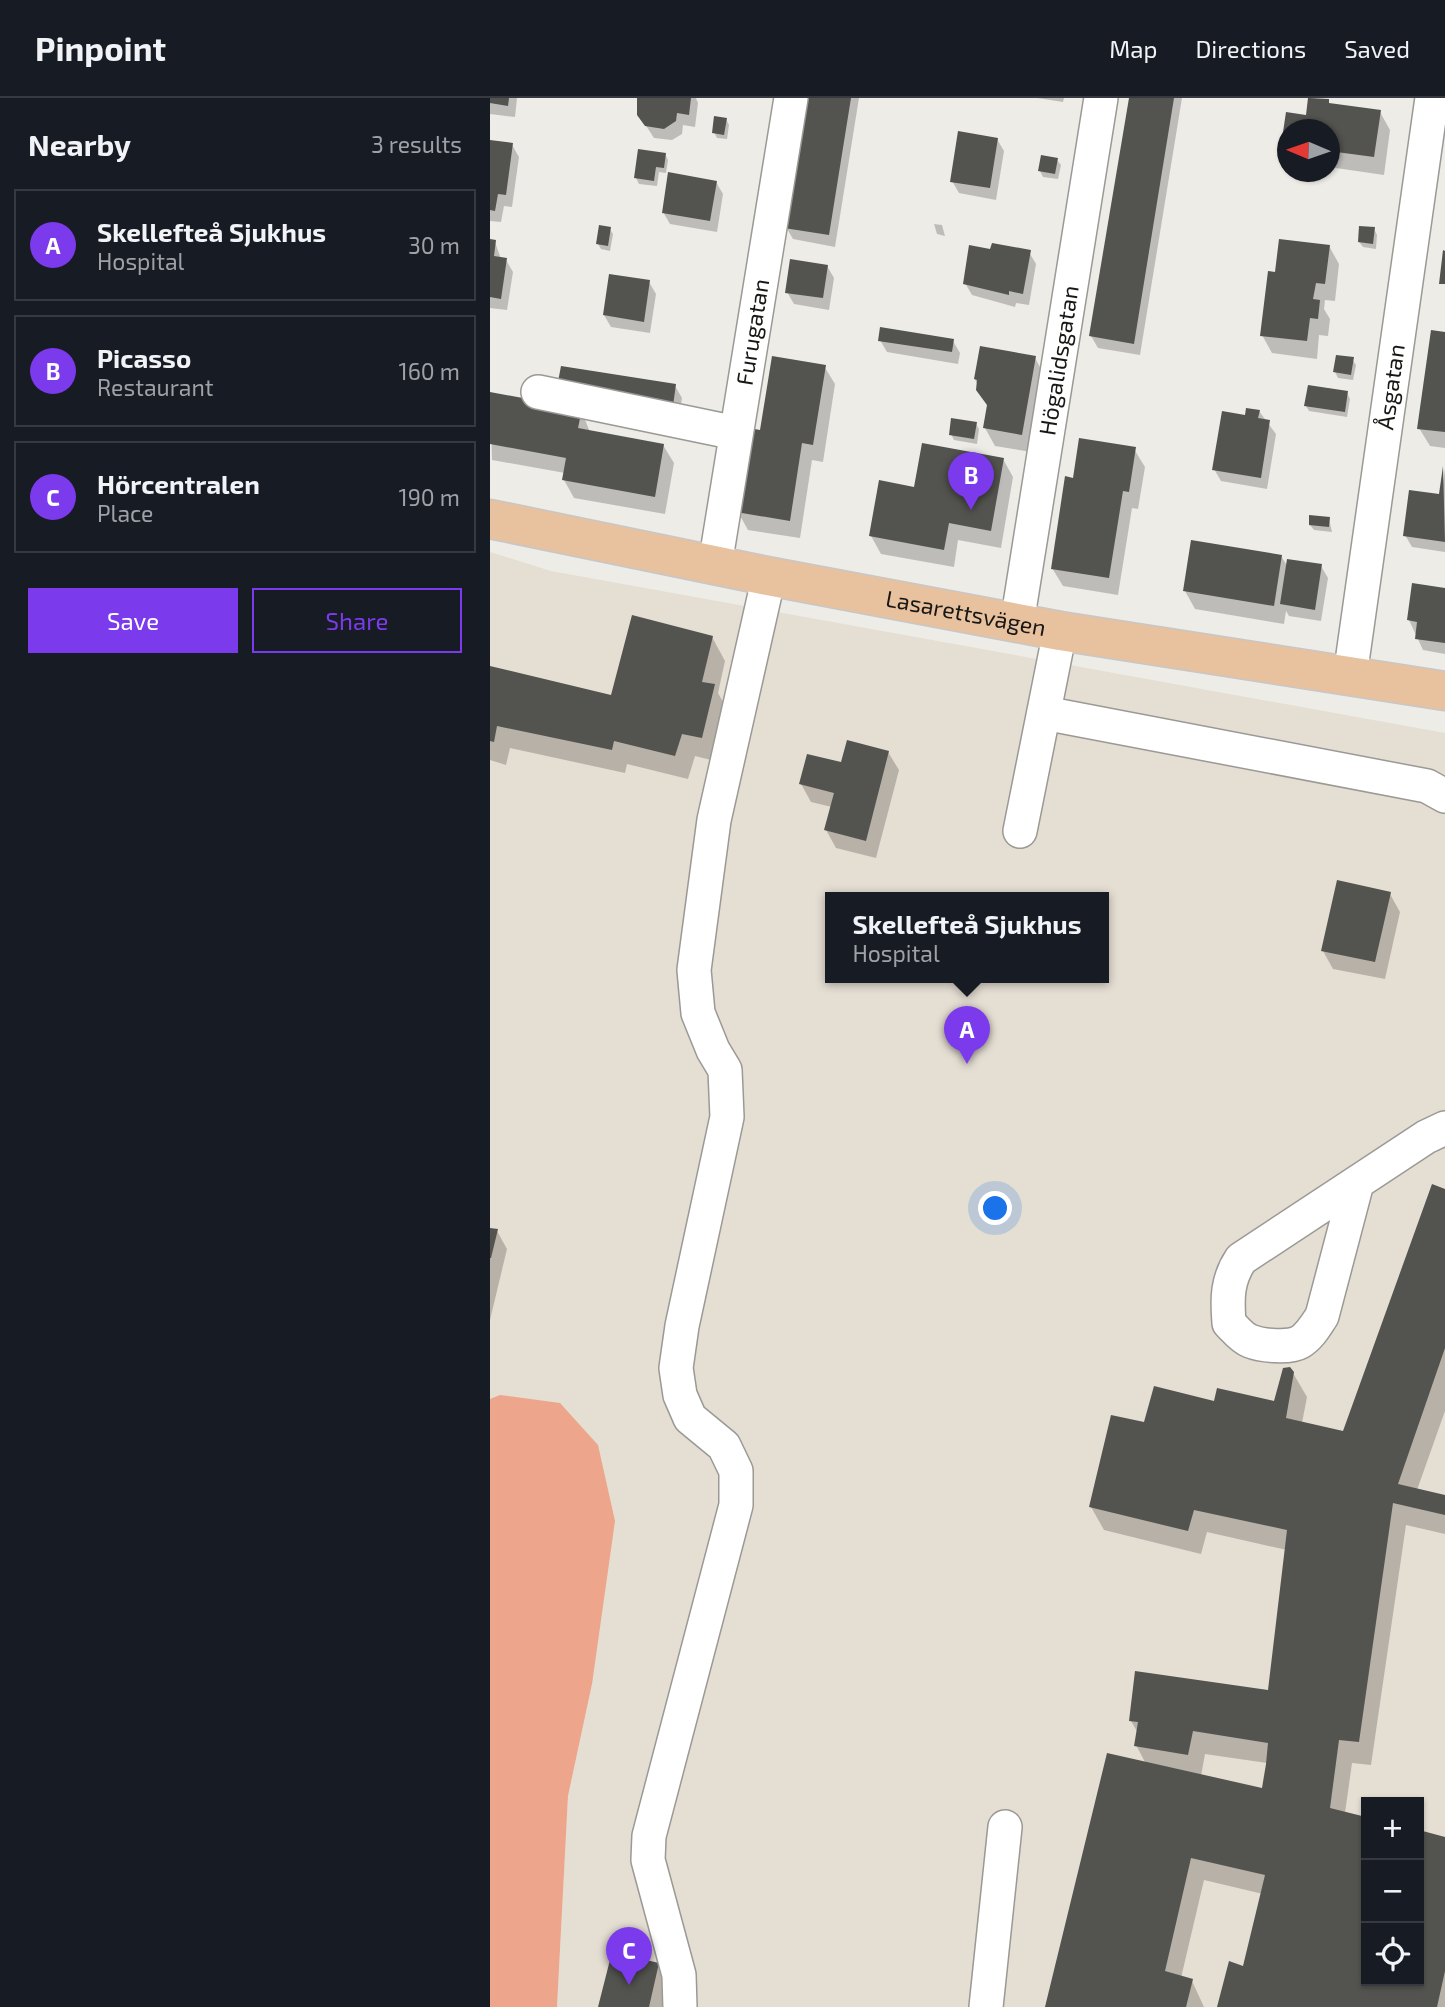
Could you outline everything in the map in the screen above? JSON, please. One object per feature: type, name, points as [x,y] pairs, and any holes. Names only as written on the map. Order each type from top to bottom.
[{"type":"main road","name":"Lasarettsvägen","points":[[490,519],[769,576],[1060,631],[1445,691]]},
{"type":"street","name":"Furugatan","points":[[715,565],[791,98]]},
{"type":"street","name":"Högalidsgatan","points":[[1017,623],[1101,98]]},
{"type":"street","name":"Åsgatan","points":[[1350,676],[1432,98]]},
{"type":"street","points":[[538,392],[736,433]]},
{"type":"street","points":[[680,2007],[679,1975],[648,1860],[649,1836],[736,1505],[736,1471],[724,1446],[690,1418],[680,1395],[676,1368],[682,1326],[727,1117],[725,1070],[712,1050],[698,1013],[695,970],[714,820],[769,576]]},
{"type":"street","points":[[1020,831],[1060,631]]},
{"type":"street","points":[[1044,713],[1427,786],[1445,796]]},
{"type":"street","points":[[1357,1183],[1322,1315],[1312,1331],[1298,1344],[1272,1345],[1251,1342],[1237,1332],[1229,1323],[1227,1296],[1230,1275],[1241,1259],[1426,1137],[1445,1128]]},
{"type":"street","points":[[986,2007],[1005,1828]]},
{"type":"shaded area","points":[[490,552],[551,571],[1445,733],[1445,2007],[557,2007],[568,1796],[592,1684],[501,1395],[490,1399]]},
{"type":"shaded area","points":[[500,1395],[560,1403],[598,1445],[615,1521],[592,1684],[568,1796],[557,2007],[490,2007],[490,1399]]},
{"type":"building","points":[[490,98],[509,98],[508,106],[490,103]]},
{"type":"building","points":[[637,98],[691,98],[689,115],[677,113],[676,121],[664,129],[645,126],[637,115]]},
{"type":"building","points":[[806,98],[851,98],[829,235],[784,228]]},
{"type":"building","points":[[1129,98],[1174,98],[1134,344],[1089,336]]},
{"type":"building","points":[[1308,98],[1329,99],[1329,103],[1381,110],[1374,157],[1340,152],[1340,119],[1285,119],[1286,112],[1306,115]]},
{"type":"building","points":[[714,116],[727,118],[724,135],[712,133]]},
{"type":"building","points":[[958,131],[998,138],[990,188],[950,182]]},
{"type":"building","points":[[490,140],[513,143],[506,195],[498,194],[495,211],[490,210]]},
{"type":"building","points":[[638,149],[666,153],[664,168],[656,167],[654,181],[634,178]]},
{"type":"building","points":[[1041,155],[1058,158],[1055,174],[1038,171]]},
{"type":"building","points":[[668,172],[717,181],[710,221],[662,213]]},
{"type":"building","points":[[599,225],[611,227],[608,246],[596,244]]},
{"type":"building","points":[[1359,226],[1375,227],[1373,244],[1358,242]]},
{"type":"building","points":[[490,239],[496,240],[494,256],[507,258],[501,299],[490,297]]},
{"type":"building","points":[[1279,239],[1330,245],[1325,284],[1316,283],[1313,299],[1320,300],[1318,319],[1310,318],[1307,341],[1260,336],[1268,271],[1275,272]]},
{"type":"building","points":[[992,243],[1031,250],[1023,294],[1009,291],[1009,295],[963,284],[969,245],[990,249]]},
{"type":"building","points":[[1443,250],[1445,284],[1439,284]]},
{"type":"building","points":[[790,259],[828,265],[823,298],[785,293]]},
{"type":"building","points":[[609,274],[650,280],[644,322],[603,315]]},
{"type":"building","points":[[880,327],[954,339],[952,352],[878,341]]},
{"type":"building","points":[[1431,330],[1445,332],[1445,432],[1417,429]]},
{"type":"building","points":[[980,346],[1036,356],[1022,435],[983,428],[987,405],[976,390],[977,380],[974,379]]},
{"type":"building","points":[[1336,355],[1354,357],[1351,375],[1333,372]]},
{"type":"building","points":[[772,356],[826,365],[813,445],[802,443],[790,521],[736,512],[749,428],[760,430]]},
{"type":"building","points":[[561,366],[676,384],[673,406],[557,387]]},
{"type":"building","points":[[1308,385],[1348,391],[1345,412],[1304,406]]},
{"type":"building","points":[[490,392],[582,409],[578,428],[664,444],[655,497],[562,480],[566,458],[490,444]]},
{"type":"building","points":[[1246,408],[1260,410],[1258,418],[1270,420],[1261,478],[1212,470],[1222,411],[1245,415]]},
{"type":"building","points":[[951,418],[977,422],[974,439],[949,435]]},
{"type":"building","points":[[1079,438],[1136,447],[1129,492],[1123,491],[1109,578],[1051,569],[1065,476],[1073,478]]},
{"type":"building","points":[[922,443],[1004,458],[991,531],[949,523],[944,550],[869,536],[879,480],[914,487]]},
{"type":"building","points":[[1443,466],[1445,542],[1403,536],[1409,490],[1439,494]]},
{"type":"building","points":[[1309,515],[1330,517],[1329,527],[1309,525]]},
{"type":"building","points":[[1191,540],[1282,555],[1274,606],[1183,591]]},
{"type":"building","points":[[1287,559],[1322,564],[1315,610],[1280,604]]},
{"type":"building","points":[[1412,583],[1445,588],[1445,643],[1415,639],[1417,622],[1407,620]]},
{"type":"building","points":[[632,615],[713,636],[702,682],[715,684],[702,738],[682,734],[675,756],[614,741],[612,750],[497,726],[494,742],[490,741],[490,666],[611,695]]},
{"type":"building","points":[[847,740],[889,751],[866,841],[824,830],[834,793],[799,784],[807,754],[841,762]]},
{"type":"building","points":[[1337,880],[1391,892],[1375,962],[1321,951]]},
{"type":"building","points":[[1432,1184],[1445,1189],[1445,1348],[1398,1484],[1445,1495],[1445,1515],[1393,1503],[1359,1742],[1339,1740],[1330,1808],[1361,1816],[1361,1986],[1424,1986],[1424,1831],[1445,1837],[1445,1971],[1437,2007],[1217,2007],[1229,1961],[1243,1966],[1265,1875],[1191,1858],[1165,1971],[1193,1979],[1186,2007],[1045,2007],[1107,1753],[1262,1788],[1266,1764],[1268,1743],[1193,1731],[1188,1755],[1134,1746],[1138,1722],[1129,1721],[1135,1671],[1268,1690],[1287,1530],[1194,1510],[1188,1531],[1089,1507],[1111,1415],[1144,1422],[1154,1386],[1214,1401],[1217,1388],[1274,1401],[1283,1368],[1290,1367],[1294,1372],[1286,1418],[1343,1431]]},
{"type":"building","points":[[490,1228],[498,1229],[491,1258],[490,1258]]},
{"type":"building","points":[[612,1952],[659,1963],[649,2007],[598,2007]]},
{"type":"place","name":"Picasso","points":[[971,510]]},
{"type":"place","name":"Skellefteå Sjukhus","points":[[967,1064]]},
{"type":"place","name":"Hörcentralen","points":[[629,1985]]}]
